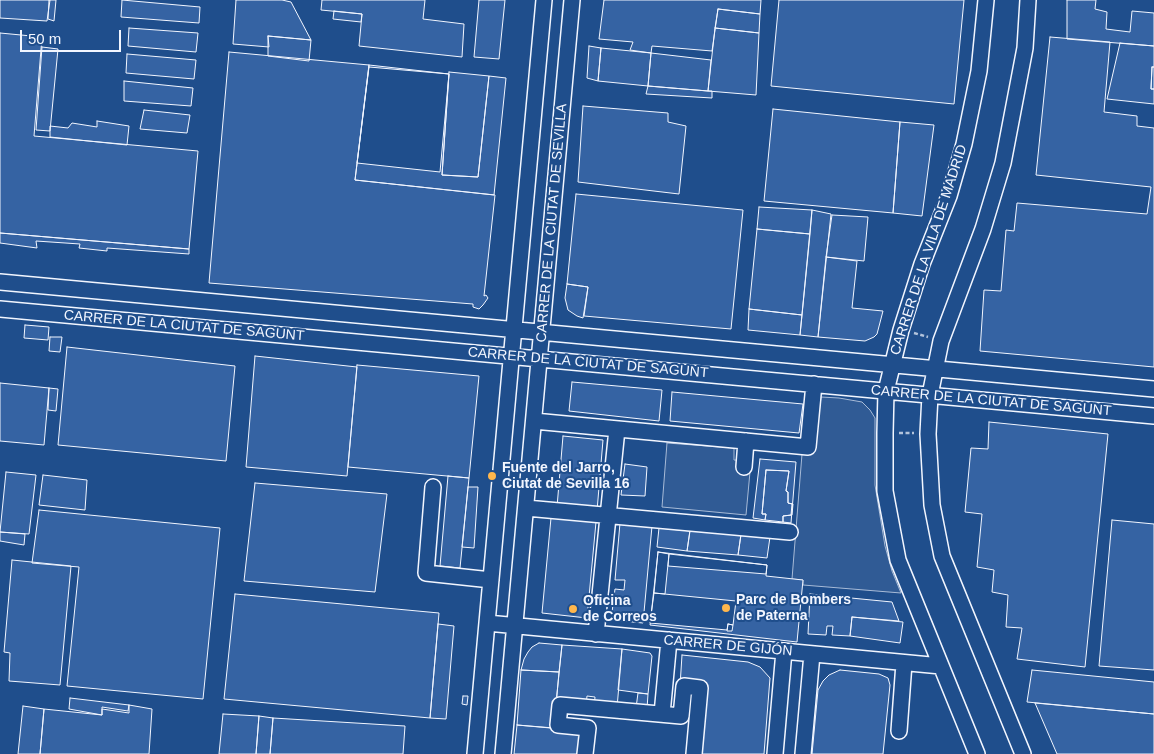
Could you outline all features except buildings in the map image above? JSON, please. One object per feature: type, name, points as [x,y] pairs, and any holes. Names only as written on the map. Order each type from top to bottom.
[{"type":"street","name":"CARRER DE LA CIUTAT DE SEVILLA","points":[[475,754],[544,0]]},
{"type":"street","name":"CARRER DE LA CIUTAT DE SEVILLA","points":[[503,754],[572,0]]},
{"type":"street","name":"CARRER DE LA VILA DE MADRID","points":[[977,754],[898,560],[885,492],[885,433],[886,391],[901,330],[922,264],[949,196],[964,144],[979,71],[986,0]]},
{"type":"street","points":[[1023,754],[942,556],[932,505],[928,434],[930,395],[941,341],[983,229],[1003,163],[1025,48],[1028,0]]},
{"type":"street","name":"CARRER DE LA CIUTAT DE SAGUNT","points":[[0,282],[1154,389]]},
{"type":"street","points":[[21,311],[24,284]]},
{"type":"street","name":"CARRER DE LA CIUTAT DE SAGUNT","points":[[0,309],[1154,416]]},
{"type":"street","points":[[534,421],[808,447],[814,384]]},
{"type":"street","points":[[596,634],[617,429]]},
{"type":"street","points":[[744,467],[746,441]]},
{"type":"street","points":[[433,487],[426,572],[491,580]]},
{"type":"street","points":[[526,508],[790,532]]},
{"type":"street","points":[[487,623],[515,626]]},
{"type":"street","name":"CARRER DE GIJÓN","points":[[515,626],[941,666]]},
{"type":"street","points":[[662,714],[669,640]]},
{"type":"street","points":[[775,754],[784,651]]},
{"type":"street","points":[[803,754],[812,654]]},
{"type":"street","points":[[899,731],[904,663]]},
{"type":"street","points":[[585,754],[588,728],[558,725],[560,704],[681,716],[684,686],[700,688],[694,754]]},
{"type":"path","points":[[901,330],[941,341]]},
{"type":"path","points":[[885,433],[928,434]]},
{"type":"shaded area","points":[[821,397],[862,402],[875,418],[875,485],[885,546],[901,593],[803,585],[803,580],[792,579],[802,454],[815,448]]},
{"type":"shaded area","points":[[667,443],[734,448],[734,460],[751,461],[746,515],[662,507]]},
{"type":"place","name":"Fuente del Jarro, Ciutat de Sevilla 16","points":[[492,476]]},
{"type":"place","name":"Parc de Bombers de Paterna","points":[[726,608]]},
{"type":"place","name":"Oficina de Correos","points":[[573,609]]}]
